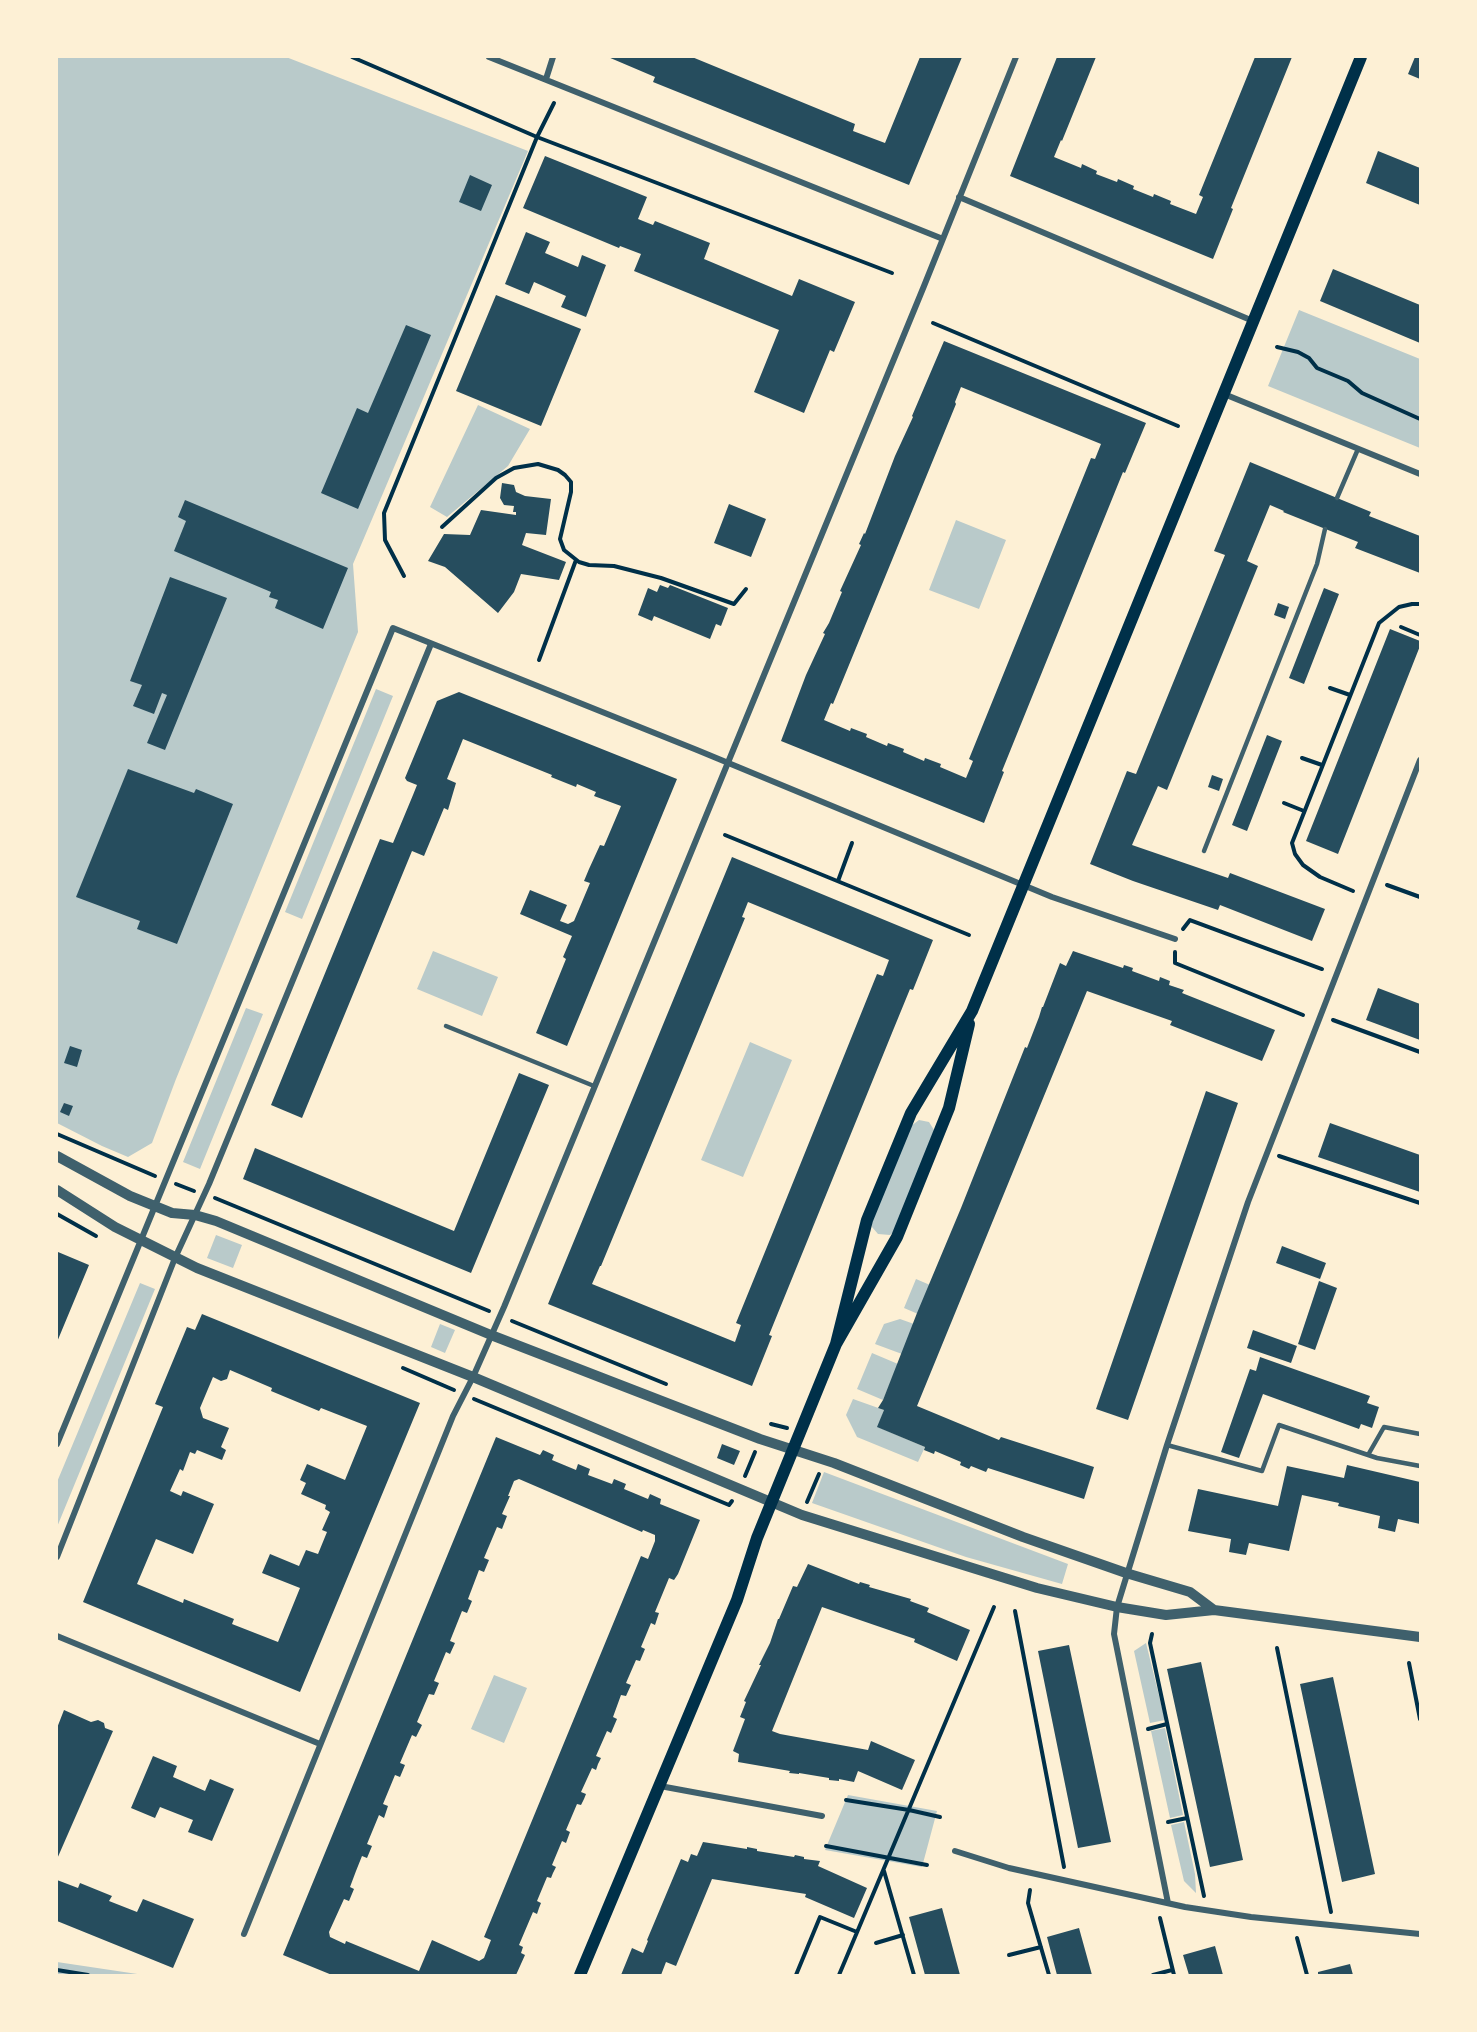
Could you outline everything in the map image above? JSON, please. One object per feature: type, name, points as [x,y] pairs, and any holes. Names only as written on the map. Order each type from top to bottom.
[{"type":"main road","points":[[580,1975],[737,1600],[771,1502],[836,1344],[897,1237],[949,1108],[972,1011],[1361,57]]},
{"type":"main road","points":[[836,1344],[867,1220],[911,1113],[972,1011]]},
{"type":"street","points":[[489,57],[943,239]]},
{"type":"street","points":[[546,79],[553,57]]},
{"type":"street","points":[[244,1934],[453,1416],[500,1315],[1016,57]]},
{"type":"street","points":[[959,197],[1253,321]]},
{"type":"street","points":[[1224,394],[1420,474]]},
{"type":"street","points":[[57,1444],[393,628],[1052,897],[1175,939]]},
{"type":"street","points":[[57,1557],[175,1258],[204,1194],[431,644]]},
{"type":"street","points":[[1168,1903],[1114,1634],[1117,1607],[1167,1445],[1248,1202],[1420,760]]},
{"type":"street","points":[[57,1156],[130,1196],[172,1213],[195,1215],[216,1221],[491,1335],[751,1436],[834,1462],[1023,1537],[1126,1573],[1190,1592],[1214,1610]]},
{"type":"street","points":[[57,1191],[115,1227],[196,1268],[473,1377],[802,1515],[1026,1585],[1117,1607],[1166,1615],[1214,1610],[1420,1637]]},
{"type":"street","points":[[57,1636],[320,1744]]},
{"type":"street","points":[[660,1786],[822,1816]]},
{"type":"street","points":[[955,1851],[1009,1868],[1168,1903],[1251,1917],[1420,1934]]},
{"type":"lane","points":[[1337,498],[1358,449]]},
{"type":"lane","points":[[1204,851],[1317,564],[1324,529]]},
{"type":"lane","points":[[446,1026],[594,1086]]},
{"type":"lane","points":[[1167,1445],[1262,1471],[1279,1425],[1368,1455],[1420,1466]]},
{"type":"lane","points":[[1368,1455],[1384,1427],[1420,1434]]},
{"type":"path","points":[[352,57],[537,137],[892,273]]},
{"type":"path","points":[[404,576],[385,540],[384,513],[537,137],[555,104]]},
{"type":"path","points":[[933,323],[1178,426]]},
{"type":"path","points":[[1277,347],[1298,352],[1309,358],[1317,368],[1348,381],[1362,393],[1420,419]]},
{"type":"path","points":[[442,527],[496,478],[514,468],[538,464],[549,466],[565,475],[571,482],[571,492],[560,539],[564,550],[576,560],[589,565],[615,566],[662,578],[734,604],[746,589]]},
{"type":"path","points":[[539,660],[576,560]]},
{"type":"path","points":[[1353,891],[1320,877],[1298,859],[1292,843],[1379,623],[1399,607],[1412,603],[1420,604]]},
{"type":"path","points":[[1401,627],[1420,635]]},
{"type":"path","points":[[1330,688],[1350,695]]},
{"type":"path","points":[[1302,758],[1322,765]]},
{"type":"path","points":[[1284,803],[1304,811]]},
{"type":"path","points":[[725,835],[969,934]]},
{"type":"path","points":[[838,881],[852,843]]},
{"type":"path","points":[[1387,885],[1420,897]]},
{"type":"path","points":[[1303,1015],[1175,963],[1175,939],[1190,920],[1322,969]]},
{"type":"path","points":[[1333,1020],[1420,1052]]},
{"type":"path","points":[[57,1134],[86,1148],[204,1194],[671,1386]]},
{"type":"path","points":[[1279,1156],[1420,1203]]},
{"type":"path","points":[[766,1423],[800,1431]]},
{"type":"path","points":[[745,1476],[755,1451]]},
{"type":"path","points":[[807,1502],[820,1470]]},
{"type":"path","points":[[839,1975],[994,1607]]},
{"type":"path","points":[[1014,1611],[1065,1869]]},
{"type":"path","points":[[1152,1634],[1150,1643],[1204,1896]]},
{"type":"path","points":[[1277,1648],[1331,1913]]},
{"type":"path","points":[[1409,1663],[1420,1719]]},
{"type":"path","points":[[1148,1729],[1167,1724]]},
{"type":"path","points":[[846,1800],[940,1817]]},
{"type":"path","points":[[1168,1822],[1187,1818]]},
{"type":"path","points":[[826,1846],[927,1865]]},
{"type":"path","points":[[884,1870],[914,1975]]},
{"type":"path","points":[[1030,1890],[1028,1904],[1049,1975]]},
{"type":"path","points":[[796,1975],[820,1917],[857,1932]]},
{"type":"path","points":[[1153,1975],[1173,1972],[1160,1918]]},
{"type":"path","points":[[876,1943],[903,1935]]},
{"type":"path","points":[[1297,1938],[1307,1975]]},
{"type":"path","points":[[1009,1954],[1041,1947]]},
{"type":"path","points":[[57,1970],[88,1975]]},
{"type":"shaded area","points":[[57,57],[286,57],[528,151],[353,564],[358,632],[152,1143],[128,1157],[57,1123]]},
{"type":"shaded area","points":[[1299,310],[1420,359],[1420,448],[1268,386]]},
{"type":"shaded area","points":[[478,405],[530,429],[508,466],[447,517],[430,507]]},
{"type":"shaded area","points":[[956,520],[1006,540],[979,609],[929,590]]},
{"type":"shaded area","points":[[376,689],[393,696],[302,919],[285,912]]},
{"type":"shaded area","points":[[433,951],[498,977],[482,1016],[417,989]]},
{"type":"shaded area","points":[[246,1008],[263,1014],[200,1169],[183,1162]]},
{"type":"shaded area","points":[[750,1042],[792,1060],[743,1177],[701,1160]]},
{"type":"shaded area","points":[[919,1120],[929,1122],[934,1130],[895,1231],[890,1235],[878,1234],[872,1227],[872,1220],[911,1126]]},
{"type":"shaded area","points":[[216,1235],[242,1245],[233,1268],[207,1258]]},
{"type":"shaded area","points":[[916,1279],[930,1285],[918,1314],[904,1308]]},
{"type":"shaded area","points":[[140,1283],[155,1289],[57,1527],[57,1482]]},
{"type":"shaded area","points":[[900,1319],[914,1324],[902,1354],[875,1344],[884,1324]]},
{"type":"shaded area","points":[[440,1324],[455,1330],[445,1353],[431,1347]]},
{"type":"shaded area","points":[[872,1353],[898,1364],[883,1400],[857,1389]]},
{"type":"shaded area","points":[[853,1399],[884,1410],[878,1427],[925,1447],[918,1462],[857,1437],[846,1415]]},
{"type":"shaded area","points":[[824,1472],[1068,1564],[1062,1584],[966,1557],[812,1503]]},
{"type":"shaded area","points":[[1146,1643],[1165,1720],[1150,1723],[1134,1651]]},
{"type":"shaded area","points":[[494,1675],[527,1688],[504,1743],[471,1729]]},
{"type":"shaded area","points":[[1165,1728],[1183,1815],[1170,1818],[1151,1731]]},
{"type":"shaded area","points":[[848,1795],[937,1811],[922,1867],[825,1850]]},
{"type":"shaded area","points":[[1184,1822],[1195,1874],[1196,1893],[1184,1881],[1171,1825]]},
{"type":"shaded area","points":[[57,1962],[144,1975],[57,1975]]},
{"type":"building","points":[[608,57],[692,57],[855,124],[853,131],[885,143],[920,57],[962,57],[909,185],[653,82],[655,77]]},
{"type":"building","points":[[1057,57],[1096,57],[1054,157],[1081,168],[1082,164],[1097,171],[1096,174],[1117,182],[1118,179],[1134,186],[1133,189],[1153,197],[1154,194],[1171,201],[1170,204],[1196,214],[1203,197],[1199,195],[1255,57],[1292,57],[1231,208],[1233,209],[1213,259],[1010,176]]},
{"type":"building","points":[[1415,57],[1420,57],[1420,79],[1408,74]]},
{"type":"building","points":[[1378,151],[1420,168],[1420,205],[1366,183]]},
{"type":"building","points":[[545,156],[647,197],[638,219],[653,225],[655,221],[710,243],[704,259],[792,296],[799,279],[855,302],[834,352],[830,350],[804,413],[754,392],[779,330],[634,271],[641,254],[620,246],[619,248],[523,208]]},
{"type":"building","points":[[470,175],[492,185],[481,211],[459,202]]},
{"type":"building","points":[[526,232],[550,242],[545,253],[578,267],[582,255],[606,265],[586,317],[561,307],[566,296],[534,282],[529,294],[505,284]]},
{"type":"building","points":[[1333,269],[1420,305],[1420,343],[1320,301]]},
{"type":"building","points":[[496,295],[581,329],[541,426],[456,391]]},
{"type":"building","points":[[406,325],[431,335],[358,509],[321,493],[357,408],[368,413]]},
{"type":"building","points":[[944,341],[1146,423],[1125,473],[1123,472],[1002,771],[1004,772],[984,823],[781,741]],"holes":[[[961,387],[1101,444],[1095,459],[1091,458],[969,759],[973,761],[966,778],[940,767],[941,764],[925,758],[924,761],[903,752],[904,749],[888,743],[887,746],[866,737],[867,734],[851,728],[850,731],[824,720],[831,703],[833,704]]]},
{"type":"building","points":[[1250,462],[1371,512],[1369,516],[1420,536],[1420,573],[1355,548],[1358,542],[1270,505],[1247,561],[1258,566],[1167,790],[1158,786],[1132,845],[1228,878],[1230,873],[1325,909],[1312,941],[1220,905],[1218,910],[1090,864],[1127,771],[1136,774],[1225,555],[1214,551]]},
{"type":"building","points":[[502,483],[514,485],[516,492],[525,496],[551,499],[546,535],[526,533],[522,545],[566,562],[559,580],[521,574],[514,592],[498,613],[445,567],[428,561],[444,534],[470,535],[481,510],[516,515],[516,512],[513,512],[514,506],[504,505],[500,498]]},
{"type":"building","points":[[185,500],[348,568],[323,629],[275,608],[278,600],[269,597],[271,592],[174,551],[186,521],[178,517]]},
{"type":"building","points":[[729,504],[766,519],[751,557],[714,543]]},
{"type":"building","points":[[170,577],[227,598],[165,750],[147,743],[167,695],[162,693],[154,714],[133,706],[142,685],[130,681]]},
{"type":"building","points":[[660,585],[668,588],[670,585],[728,608],[721,626],[716,624],[710,639],[654,616],[652,621],[638,615],[648,588],[657,592]]},
{"type":"building","points":[[1324,588],[1339,594],[1304,684],[1289,678]]},
{"type":"building","points":[[1278,603],[1289,607],[1285,619],[1274,615]]},
{"type":"building","points":[[1390,629],[1420,641],[1420,646],[1338,854],[1306,841]]},
{"type":"building","points":[[459,692],[677,779],[567,1046],[536,1033],[566,959],[563,957],[572,936],[520,914],[530,890],[567,905],[560,921],[568,924],[574,921],[590,883],[584,881],[600,845],[604,846],[621,806],[594,796],[596,792],[577,784],[576,787],[463,739],[447,779],[456,783],[448,810],[444,808],[424,856],[412,851],[302,1118],[271,1105],[380,839],[393,843],[413,795],[417,785],[405,778],[437,701]]},
{"type":"building","points":[[1267,735],[1282,741],[1247,831],[1232,825]]},
{"type":"building","points":[[128,769],[194,793],[196,789],[233,804],[177,944],[137,929],[140,921],[76,897]]},
{"type":"building","points":[[1212,775],[1223,779],[1219,791],[1208,787]]},
{"type":"building","points":[[732,857],[933,940],[913,990],[910,989],[769,1335],[772,1336],[752,1386],[548,1304]],"holes":[[[748,902],[889,960],[883,976],[877,974],[736,1323],[741,1325],[735,1342],[592,1284],[745,918],[742,917]]]},
{"type":"building","points":[[1073,951],[1123,968],[1124,965],[1133,968],[1132,971],[1159,981],[1160,977],[1170,981],[1169,985],[1184,990],[1182,993],[1275,1030],[1262,1061],[1170,1025],[1172,1021],[1087,991],[917,1406],[999,1440],[1001,1437],[1094,1467],[1084,1499],[988,1468],[986,1472],[971,1466],[969,1469],[960,1465],[961,1462],[935,1451],[934,1454],[924,1450],[925,1447],[877,1427],[884,1410],[878,1408],[1025,1047],[1027,1048],[1060,963],[1066,966]]},
{"type":"building","points":[[1378,988],[1420,1004],[1420,1040],[1366,1020]]},
{"type":"building","points":[[70,1046],[82,1050],[77,1067],[64,1063]]},
{"type":"building","points":[[519,1073],[549,1085],[471,1273],[243,1179],[255,1148],[454,1231]]},
{"type":"building","points":[[1206,1091],[1238,1103],[1128,1420],[1096,1409]]},
{"type":"building","points":[[64,1103],[73,1106],[69,1116],[60,1112]]},
{"type":"building","points":[[1330,1123],[1420,1155],[1420,1192],[1318,1157]]},
{"type":"building","points":[[1282,1246],[1326,1263],[1320,1279],[1276,1263]]},
{"type":"building","points":[[58,1252],[89,1265],[57,1342],[57,1254]]},
{"type":"building","points":[[1319,1281],[1337,1288],[1315,1350],[1298,1344]]},
{"type":"building","points":[[202,1314],[420,1403],[300,1692],[83,1602],[163,1407],[155,1404],[187,1327],[195,1330]],"holes":[[[230,1370],[272,1388],[271,1391],[319,1411],[321,1408],[367,1426],[345,1480],[307,1464],[300,1480],[306,1483],[301,1494],[326,1505],[325,1509],[330,1512],[322,1530],[327,1532],[318,1554],[306,1550],[299,1566],[270,1554],[262,1573],[300,1588],[278,1642],[232,1624],[234,1619],[184,1599],[183,1603],[137,1584],[156,1539],[193,1554],[214,1504],[183,1491],[181,1496],[170,1491],[180,1469],[183,1471],[190,1452],[195,1454],[197,1450],[222,1460],[226,1450],[221,1447],[229,1428],[203,1418],[200,1408],[213,1377],[221,1381],[227,1379]]]},
{"type":"building","points":[[1253,1330],[1297,1346],[1291,1363],[1247,1348]]},
{"type":"building","points":[[1260,1357],[1370,1396],[1367,1403],[1379,1407],[1372,1428],[1361,1424],[1359,1429],[1263,1394],[1239,1458],[1221,1452],[1250,1369],[1256,1371]]},
{"type":"building","points":[[496,1437],[540,1455],[543,1450],[554,1455],[552,1460],[576,1470],[578,1464],[590,1469],[588,1475],[612,1484],[614,1479],[626,1484],[624,1489],[648,1499],[650,1494],[661,1499],[660,1504],[700,1520],[678,1574],[674,1580],[669,1578],[655,1612],[659,1613],[655,1625],[651,1623],[641,1647],[645,1649],[640,1661],[636,1660],[626,1683],[631,1685],[626,1696],[621,1695],[613,1717],[617,1719],[611,1733],[607,1731],[596,1756],[601,1758],[596,1770],[592,1768],[581,1792],[586,1794],[584,1799],[581,1805],[577,1804],[566,1830],[570,1832],[566,1843],[562,1841],[552,1865],[556,1867],[551,1878],[547,1877],[537,1901],[541,1903],[537,1914],[533,1912],[519,1945],[523,1947],[521,1953],[525,1955],[516,1975],[332,1975],[283,1955]],"holes":[[[519,1479],[642,1532],[643,1530],[655,1535],[655,1541],[648,1559],[641,1556],[484,1937],[491,1940],[484,1958],[479,1961],[432,1940],[419,1971],[346,1941],[345,1944],[330,1937],[329,1932],[344,1899],[349,1901],[354,1889],[350,1887],[362,1856],[367,1858],[372,1846],[367,1844],[379,1815],[384,1818],[388,1806],[383,1804],[395,1775],[400,1777],[405,1765],[400,1763],[412,1735],[416,1737],[422,1725],[417,1722],[429,1694],[434,1695],[439,1683],[434,1681],[446,1652],[450,1654],[455,1643],[450,1641],[462,1611],[467,1613],[472,1601],[468,1599],[479,1570],[484,1572],[489,1560],[484,1558],[497,1527],[502,1529],[507,1516],[502,1514],[514,1481]]]},
{"type":"building","points":[[722,1444],[740,1451],[734,1465],[717,1458]]},
{"type":"building","points":[[1347,1465],[1420,1482],[1420,1524],[1398,1519],[1395,1532],[1378,1528],[1380,1516],[1338,1506],[1339,1503],[1302,1495],[1289,1551],[1249,1543],[1246,1555],[1229,1552],[1231,1539],[1188,1531],[1198,1489],[1278,1506],[1287,1466],[1344,1478]]},
{"type":"building","points":[[808,1564],[859,1584],[860,1582],[870,1585],[869,1587],[911,1599],[910,1601],[929,1608],[927,1612],[970,1630],[957,1661],[914,1642],[915,1639],[822,1607],[772,1731],[868,1750],[871,1741],[915,1760],[902,1790],[858,1771],[854,1782],[839,1779],[839,1781],[738,1762],[739,1754],[733,1751],[745,1719],[740,1717],[746,1702],[744,1701],[793,1586],[797,1587]]},
{"type":"building","points":[[1069,1645],[1111,1842],[1078,1848],[1038,1651]]},
{"type":"building","points":[[1201,1662],[1243,1860],[1210,1867],[1167,1669]]},
{"type":"building","points":[[1333,1677],[1375,1874],[1342,1882],[1300,1684]]},
{"type":"building","points":[[64,1710],[91,1722],[98,1720],[104,1723],[105,1728],[113,1731],[57,1859],[57,1728]]},
{"type":"building","points":[[153,1756],[177,1766],[173,1777],[205,1791],[210,1779],[234,1789],[212,1841],[188,1832],[193,1820],[160,1807],[155,1818],[131,1808]]},
{"type":"building","points":[[703,1842],[747,1849],[747,1847],[757,1849],[757,1851],[794,1857],[795,1855],[820,1861],[818,1866],[867,1888],[854,1918],[805,1897],[806,1894],[712,1879],[676,1966],[666,1962],[661,1975],[621,1975],[632,1948],[643,1953],[681,1859],[688,1862],[691,1854],[697,1856]]},
{"type":"building","points":[[57,1880],[78,1888],[80,1883],[112,1896],[109,1901],[137,1912],[143,1899],[194,1919],[173,1968],[57,1921]]},
{"type":"building","points":[[942,1908],[960,1975],[925,1975],[909,1917]]},
{"type":"building","points":[[1079,1928],[1092,1975],[1057,1975],[1047,1937]]},
{"type":"building","points":[[1215,1946],[1223,1975],[1189,1975],[1183,1955]]},
{"type":"building","points":[[1350,1964],[1353,1975],[1318,1975],[1318,1972]]}]
